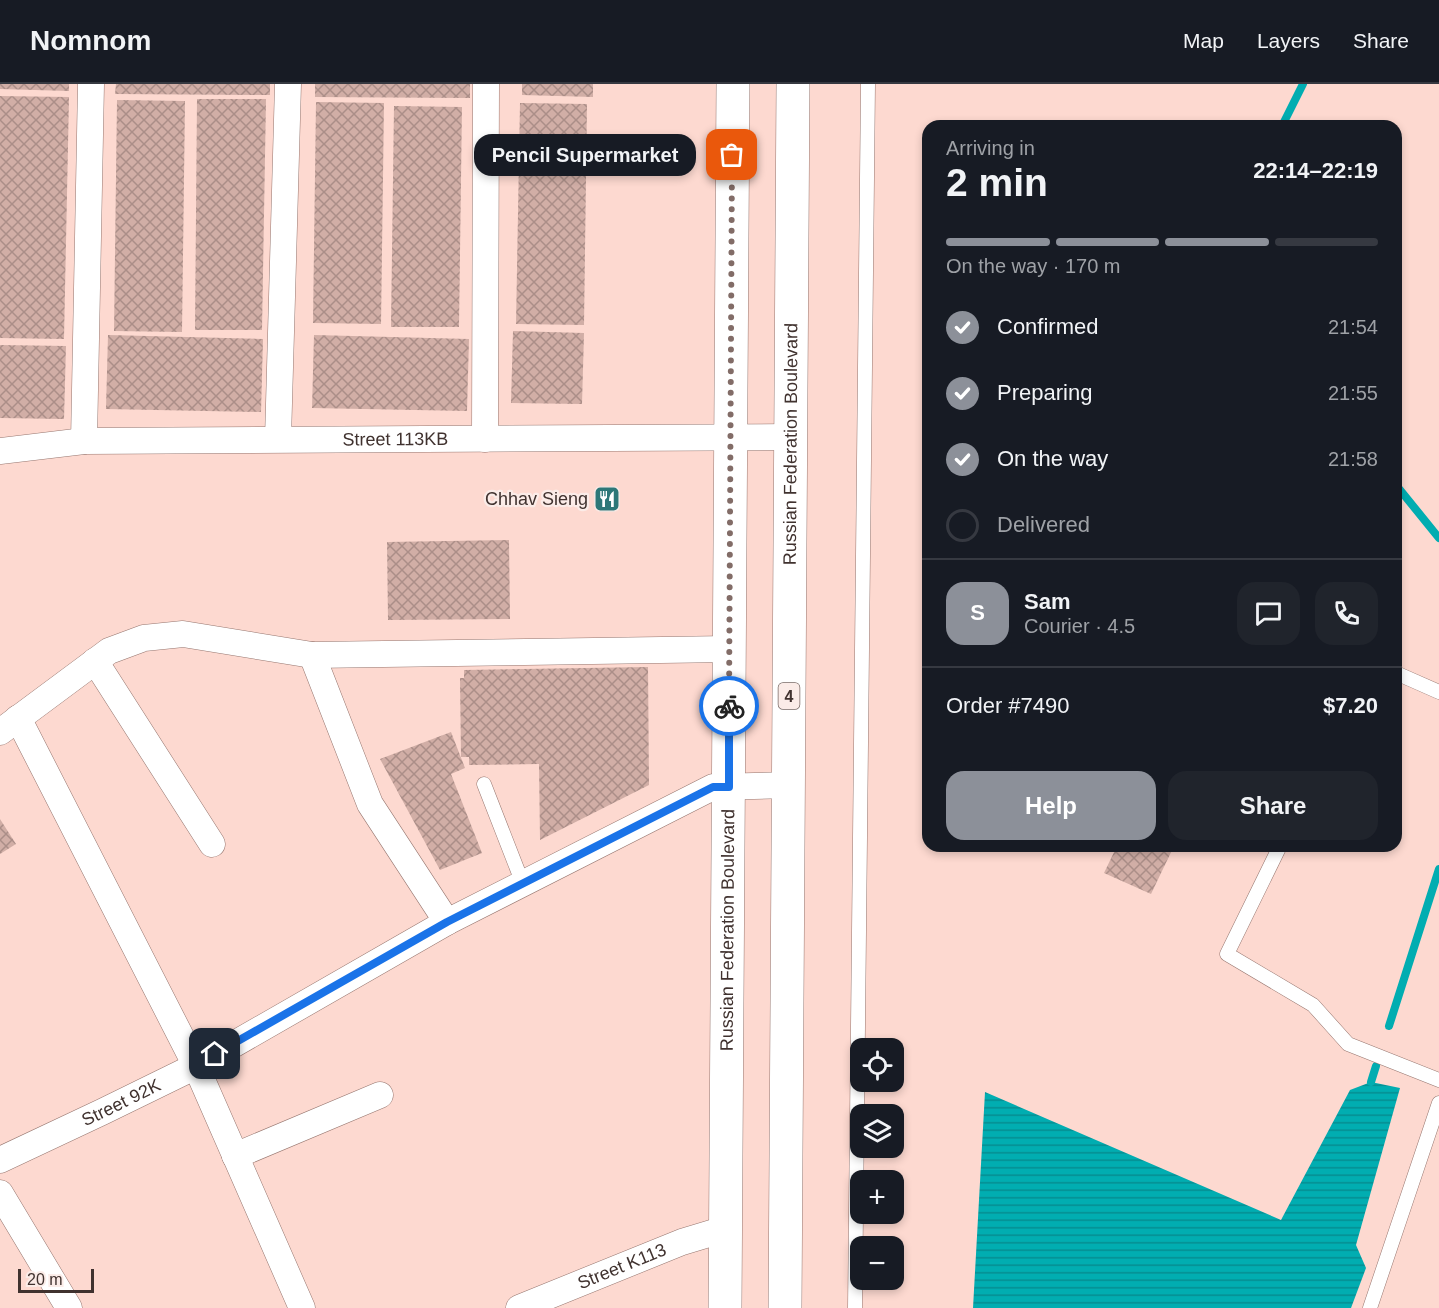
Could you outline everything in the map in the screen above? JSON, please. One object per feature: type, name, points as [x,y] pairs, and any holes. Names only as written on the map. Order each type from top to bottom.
[{"type":"highway","name":"Russian Federation Boulevard","points":[[725,1308],[733,84]]},
{"type":"highway","name":"Russian Federation Boulevard","points":[[785,1308],[793,84]]},
{"type":"street","points":[[84,441],[91,84]]},
{"type":"street","points":[[278,439],[288,84]]},
{"type":"street","points":[[485,439],[486,84]]},
{"type":"street","name":"Street 113KB","points":[[0,451],[84,441],[791,437]]},
{"type":"street","points":[[302,1308],[196,1066],[9,725],[109,651],[144,638],[183,634],[312,655],[729,649]]},
{"type":"street","points":[[312,655],[370,804],[447,922]]},
{"type":"street","points":[[95,661],[212,844]]},
{"type":"street","name":"Street 92K","points":[[0,1160],[196,1066],[447,922],[713,787],[789,785]]},
{"type":"street","points":[[235,1156],[380,1095]]},
{"type":"street","points":[[0,1193],[69,1308]]},
{"type":"street","name":"Street K113","points":[[519,1308],[682,1242],[725,1229]]},
{"type":"lane","points":[[855,1308],[868,84]]},
{"type":"lane","points":[[1402,676],[1439,692]]},
{"type":"lane","points":[[484,784],[523,884]]},
{"type":"lane","points":[[1277,852],[1227,954],[1312,1005],[1348,1044],[1439,1080]]},
{"type":"lane","points":[[1370,1308],[1439,1103]]},
{"type":"water","points":[[1371,1082],[1400,1088],[1356,1245],[1366,1268],[1351,1308],[973,1308],[985,1092],[1281,1220],[1350,1090]]},
{"type":"building","points":[[0,84],[69,84],[69,91],[0,89]]},
{"type":"building","points":[[116,84],[270,84],[270,95],[115,94]]},
{"type":"building","points":[[315,84],[470,84],[470,98],[315,97]]},
{"type":"building","points":[[522,84],[593,84],[593,97],[522,95]]},
{"type":"building","points":[[0,96],[69,97],[64,339],[0,338]]},
{"type":"building","points":[[197,99],[266,99],[262,330],[195,330]]},
{"type":"building","points":[[117,100],[185,101],[182,332],[114,331]]},
{"type":"building","points":[[316,102],[384,103],[381,324],[313,323]]},
{"type":"building","points":[[520,103],[587,104],[584,325],[516,324]]},
{"type":"building","points":[[394,106],[462,107],[459,327],[391,327]]},
{"type":"building","points":[[513,331],[584,333],[582,404],[511,403]]},
{"type":"building","points":[[108,335],[263,339],[261,412],[106,409]]},
{"type":"building","points":[[314,335],[469,339],[467,411],[312,408]]},
{"type":"building","points":[[0,345],[66,346],[64,419],[0,418]]},
{"type":"building","points":[[509,540],[510,619],[388,620],[387,542]]},
{"type":"building","points":[[648,667],[649,785],[540,840],[539,764],[469,765],[469,757],[461,757],[460,678],[464,678],[464,670]]},
{"type":"building","points":[[451,732],[465,768],[451,774],[482,853],[440,870],[380,759]]},
{"type":"building","points":[[0,819],[16,844],[0,854]]},
{"type":"building","points":[[1114,852],[1171,852],[1151,894],[1104,873]]},
{"type":"waterway","points":[[1285,120],[1303,84]]},
{"type":"waterway","points":[[1402,492],[1439,538]]},
{"type":"waterway","points":[[1389,1026],[1439,869]]},
{"type":"waterway","points":[[1371,1082],[1376,1066]]},
{"type":"way so far","points":[[729,706],[732,155]]},
{"type":"place","name":"Pencil Supermarket","points":[[732,155]]},
{"type":"place","name":"Chhav Sieng","points":[[607,499]]},
{"type":"route","points":[[215,1054],[447,922],[713,787],[729,787],[729,706]]}]
